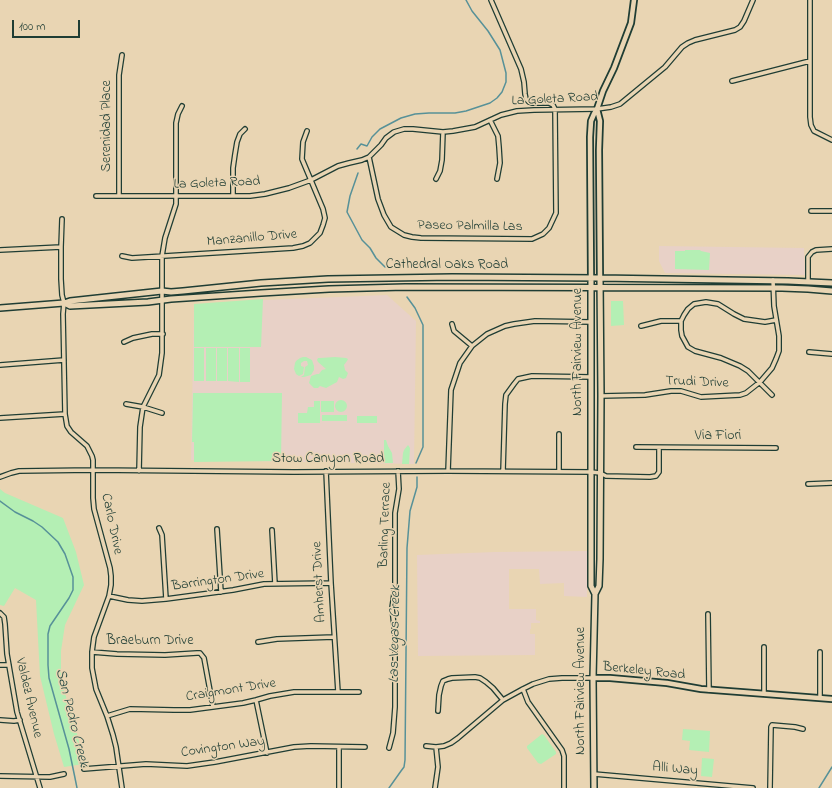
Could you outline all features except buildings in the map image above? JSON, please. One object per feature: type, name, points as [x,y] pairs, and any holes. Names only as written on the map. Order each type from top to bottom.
[{"type":"main road","name":"Cathedral Oaks Road","points":[[0,308],[64,303],[70,300],[162,291],[171,292],[261,283],[328,279],[452,277],[600,278],[773,280],[808,281],[832,284]]},
{"type":"main road","name":"North Fairview Avenue","points":[[591,278],[591,586],[595,594]]},
{"type":"main road","name":"North Fairview Avenue","points":[[594,788],[593,678],[595,594],[599,586],[600,565],[600,278]]},
{"type":"main road","name":"Cathedral Oaks Road","points":[[64,303],[70,306],[351,288],[405,287],[773,288],[832,291]]},
{"type":"street","points":[[491,0],[521,69],[526,99],[532,103],[549,103],[556,109]]},
{"type":"street","name":"North Fairview Avenue","points":[[591,278],[591,121],[631,24],[634,0]]},
{"type":"street","name":"La Goleta Road","points":[[96,196],[250,196],[277,192],[311,180],[338,166],[369,157],[386,138],[394,132],[404,129],[443,132],[464,130],[475,127],[501,115],[517,111],[597,109],[611,107],[620,104],[665,67],[682,47],[688,43],[740,27],[753,0]]},
{"type":"street","points":[[810,0],[811,125],[814,131],[832,140]]},
{"type":"street","name":"Serenidad Place","points":[[119,196],[119,76],[122,55]]},
{"type":"street","points":[[732,80],[810,61]]},
{"type":"street","points":[[139,471],[140,427],[143,407],[159,375],[162,353],[162,256],[165,238],[176,204],[176,123],[182,106]]},
{"type":"street","name":"Paseo Palmilla Las","points":[[369,157],[378,199],[384,215],[391,227],[404,235],[421,238],[532,239],[543,234],[549,228],[556,214],[556,109]]},
{"type":"street","name":"North Fairview Avenue","points":[[597,109],[600,121],[600,278]]},
{"type":"street","points":[[490,120],[498,136],[500,163],[497,179]]},
{"type":"street","points":[[233,196],[233,168],[237,142],[240,134],[245,129]]},
{"type":"street","name":"Manzanillo Drive","points":[[122,256],[132,258],[293,248],[310,243],[320,233],[324,225],[325,218],[324,209],[302,159],[303,142],[307,131]]},
{"type":"street","points":[[436,179],[440,171],[442,160],[443,132]]},
{"type":"street","points":[[811,211],[832,211]]},
{"type":"street","name":"Carlo Drive","points":[[62,219],[61,279],[64,303],[64,414],[67,426],[71,432],[87,446],[91,453],[93,460],[92,488],[94,509],[110,568],[111,585],[109,596],[94,637],[92,668],[96,689],[114,735],[122,788]]},
{"type":"street","points":[[0,250],[61,247]]},
{"type":"street","points":[[808,281],[808,256],[816,250],[832,249]]},
{"type":"street","name":"Trudi Drive","points":[[600,396],[645,395],[671,391],[681,391],[701,396],[740,395],[746,393],[760,382],[772,368],[779,351],[779,336],[776,320],[773,280]]},
{"type":"street","points":[[772,395],[748,371],[731,361],[694,352],[688,347],[680,330],[681,322],[688,309],[694,304],[706,302],[718,304],[744,319],[765,322],[776,320]]},
{"type":"street","points":[[641,326],[661,321],[681,322]]},
{"type":"street","points":[[448,471],[451,390],[460,363],[472,346],[487,334],[514,324],[535,322],[591,322]]},
{"type":"street","points":[[452,324],[454,331],[472,346]]},
{"type":"street","points":[[124,342],[133,338],[152,334],[163,334]]},
{"type":"street","points":[[809,352],[832,354]]},
{"type":"street","points":[[0,364],[64,360]]},
{"type":"street","points":[[503,471],[506,395],[518,379],[532,376],[591,377]]},
{"type":"street","points":[[126,404],[143,407],[162,413]]},
{"type":"street","points":[[0,418],[64,414]]},
{"type":"street","points":[[559,471],[560,434]]},
{"type":"street","name":"Via Fiori","points":[[636,447],[776,448]]},
{"type":"street","name":"Stow Canyon Road","points":[[0,477],[19,471],[93,470],[559,471],[600,472],[606,476],[650,477],[656,476],[660,469],[659,448]]},
{"type":"street","name":"Amherst Drive","points":[[326,471],[338,692]]},
{"type":"street","name":"Barling Terrace","points":[[389,748],[393,733],[395,707],[395,635],[392,608],[395,587],[395,513],[399,489],[398,471]]},
{"type":"street","points":[[808,484],[832,483]]},
{"type":"street","points":[[159,528],[162,535],[166,599]]},
{"type":"street","points":[[217,529],[221,592]]},
{"type":"street","points":[[272,530],[275,584]]},
{"type":"street","name":"Barrington Drive","points":[[109,596],[142,601],[221,592],[264,584],[331,583]]},
{"type":"street","name":"Valdez Avenue","points":[[0,613],[4,618],[7,654],[17,712],[40,788]]},
{"type":"street","points":[[708,614],[708,690]]},
{"type":"street","points":[[258,642],[277,639],[334,637]]},
{"type":"street","points":[[764,646],[764,694]]},
{"type":"street","points":[[200,653],[201,648]]},
{"type":"street","name":"Braeburn Drive","points":[[92,652],[165,655],[200,653],[204,658],[213,707]]},
{"type":"street","points":[[820,652],[820,698]]},
{"type":"street","points":[[0,665],[9,666]]},
{"type":"street","points":[[438,711],[441,686],[448,678],[480,678],[503,700]]},
{"type":"street","name":"Berkeley Road","points":[[426,746],[444,746],[458,738],[503,700],[533,684],[548,679],[610,678],[679,684],[708,690],[832,699]]},
{"type":"street","points":[[523,689],[528,702],[562,750],[564,756],[564,788]]},
{"type":"street","name":"Craigmont Drive","points":[[107,716],[130,709],[174,710],[213,707],[294,692],[359,692]]},
{"type":"street","points":[[256,700],[267,753]]},
{"type":"street","points":[[0,720],[20,720]]},
{"type":"street","points":[[770,788],[770,727],[772,725],[803,729]]},
{"type":"street","name":"Covington Way","points":[[84,768],[146,764],[187,766],[294,747],[365,747]]},
{"type":"street","points":[[339,747],[339,788]]},
{"type":"street","points":[[435,788],[438,768],[436,747]]},
{"type":"street","points":[[0,776],[50,777],[64,774]]},
{"type":"street","name":"Alli Way","points":[[594,774],[754,788]]},
{"type":"shaded area","points":[[659,246],[804,248],[805,275],[665,273],[659,261]]},
{"type":"shaded area","points":[[387,295],[416,321],[414,464],[191,460],[194,305],[265,300]]},
{"type":"shaded area","points":[[587,551],[587,597],[564,596],[564,583],[540,584],[539,569],[509,569],[509,609],[536,609],[536,620],[540,621],[540,623],[531,623],[530,629],[530,634],[535,634],[535,655],[418,656],[417,555]]},
{"type":"green space","points":[[700,250],[710,253],[709,270],[675,269],[675,251]]},
{"type":"green space","points":[[263,299],[261,347],[194,347],[194,304]]},
{"type":"green space","points":[[611,301],[623,301],[624,325],[611,326]]},
{"type":"green space","points":[[194,348],[204,348],[204,381],[194,381]]},
{"type":"green space","points":[[206,348],[216,348],[216,381],[206,381]]},
{"type":"green space","points":[[217,348],[227,348],[227,381],[217,381]]},
{"type":"green space","points":[[228,348],[239,348],[239,382],[228,381]]},
{"type":"green space","points":[[240,348],[250,348],[250,382],[240,382]]},
{"type":"green space","points":[[303,357],[312,360],[314,370],[311,375],[301,377],[304,375],[305,367],[308,365],[307,361],[301,363],[301,366],[304,367],[303,374],[299,376],[296,374],[294,369],[296,361]]},
{"type":"green space","points":[[335,357],[348,359],[344,365],[345,370],[348,373],[346,378],[343,379],[339,377],[337,382],[326,388],[320,386],[318,388],[314,388],[309,383],[311,376],[319,374],[322,370],[326,369],[318,362],[318,358]]},
{"type":"green space","points":[[193,393],[282,393],[281,461],[194,462],[194,442],[192,442]]},
{"type":"green space","points":[[339,400],[343,400],[347,406],[343,412],[339,412],[335,408],[335,404]]},
{"type":"green space","points":[[314,401],[320,401],[320,423],[298,423],[298,413],[307,413],[308,407],[314,407]]},
{"type":"green space","points":[[321,401],[334,401],[334,412],[321,412]]},
{"type":"green space","points":[[322,415],[347,415],[347,421],[322,421]]},
{"type":"green space","points":[[357,416],[377,416],[377,423],[357,423]]},
{"type":"green space","points":[[384,440],[386,440],[392,453],[393,463],[384,463]]},
{"type":"green space","points":[[408,445],[410,448],[409,464],[402,464],[403,453]]},
{"type":"green space","points":[[0,489],[5,493],[63,518],[76,552],[84,585],[65,625],[61,651],[61,680],[78,737],[83,764],[64,767],[54,734],[40,676],[36,600],[15,588],[4,606],[0,605]]},
{"type":"green space","points":[[683,729],[710,731],[709,752],[689,750],[690,741],[682,740]]},
{"type":"green space","points":[[542,734],[556,754],[541,764],[538,763],[527,746]]},
{"type":"green space","points":[[702,758],[714,759],[712,777],[701,776]]},
{"type":"waterway","name":"Las Vegas Creek","points":[[357,149],[361,144],[367,146],[372,137],[380,129],[401,118],[415,114],[455,113],[466,111],[490,103],[502,92],[506,82],[506,73],[500,50],[488,31],[472,11],[466,0]]},
{"type":"waterway","name":"Las Vegas Creek","points":[[358,173],[350,196],[347,212],[362,240],[385,267]]},
{"type":"waterway","name":"Las Vegas Creek","points":[[407,297],[415,308],[423,325],[423,447],[416,463]]},
{"type":"waterway","name":"Las Vegas Creek","points":[[389,788],[404,767],[405,760],[407,548],[410,511],[417,487],[417,477]]},
{"type":"waterway","name":"San Pedro Creek","points":[[0,501],[15,512],[42,527],[58,542],[65,554],[73,577],[73,590],[50,626],[48,634],[48,665],[49,678],[69,749],[77,788]]},
{"type":"waterway","points":[[819,788],[832,767]]}]
